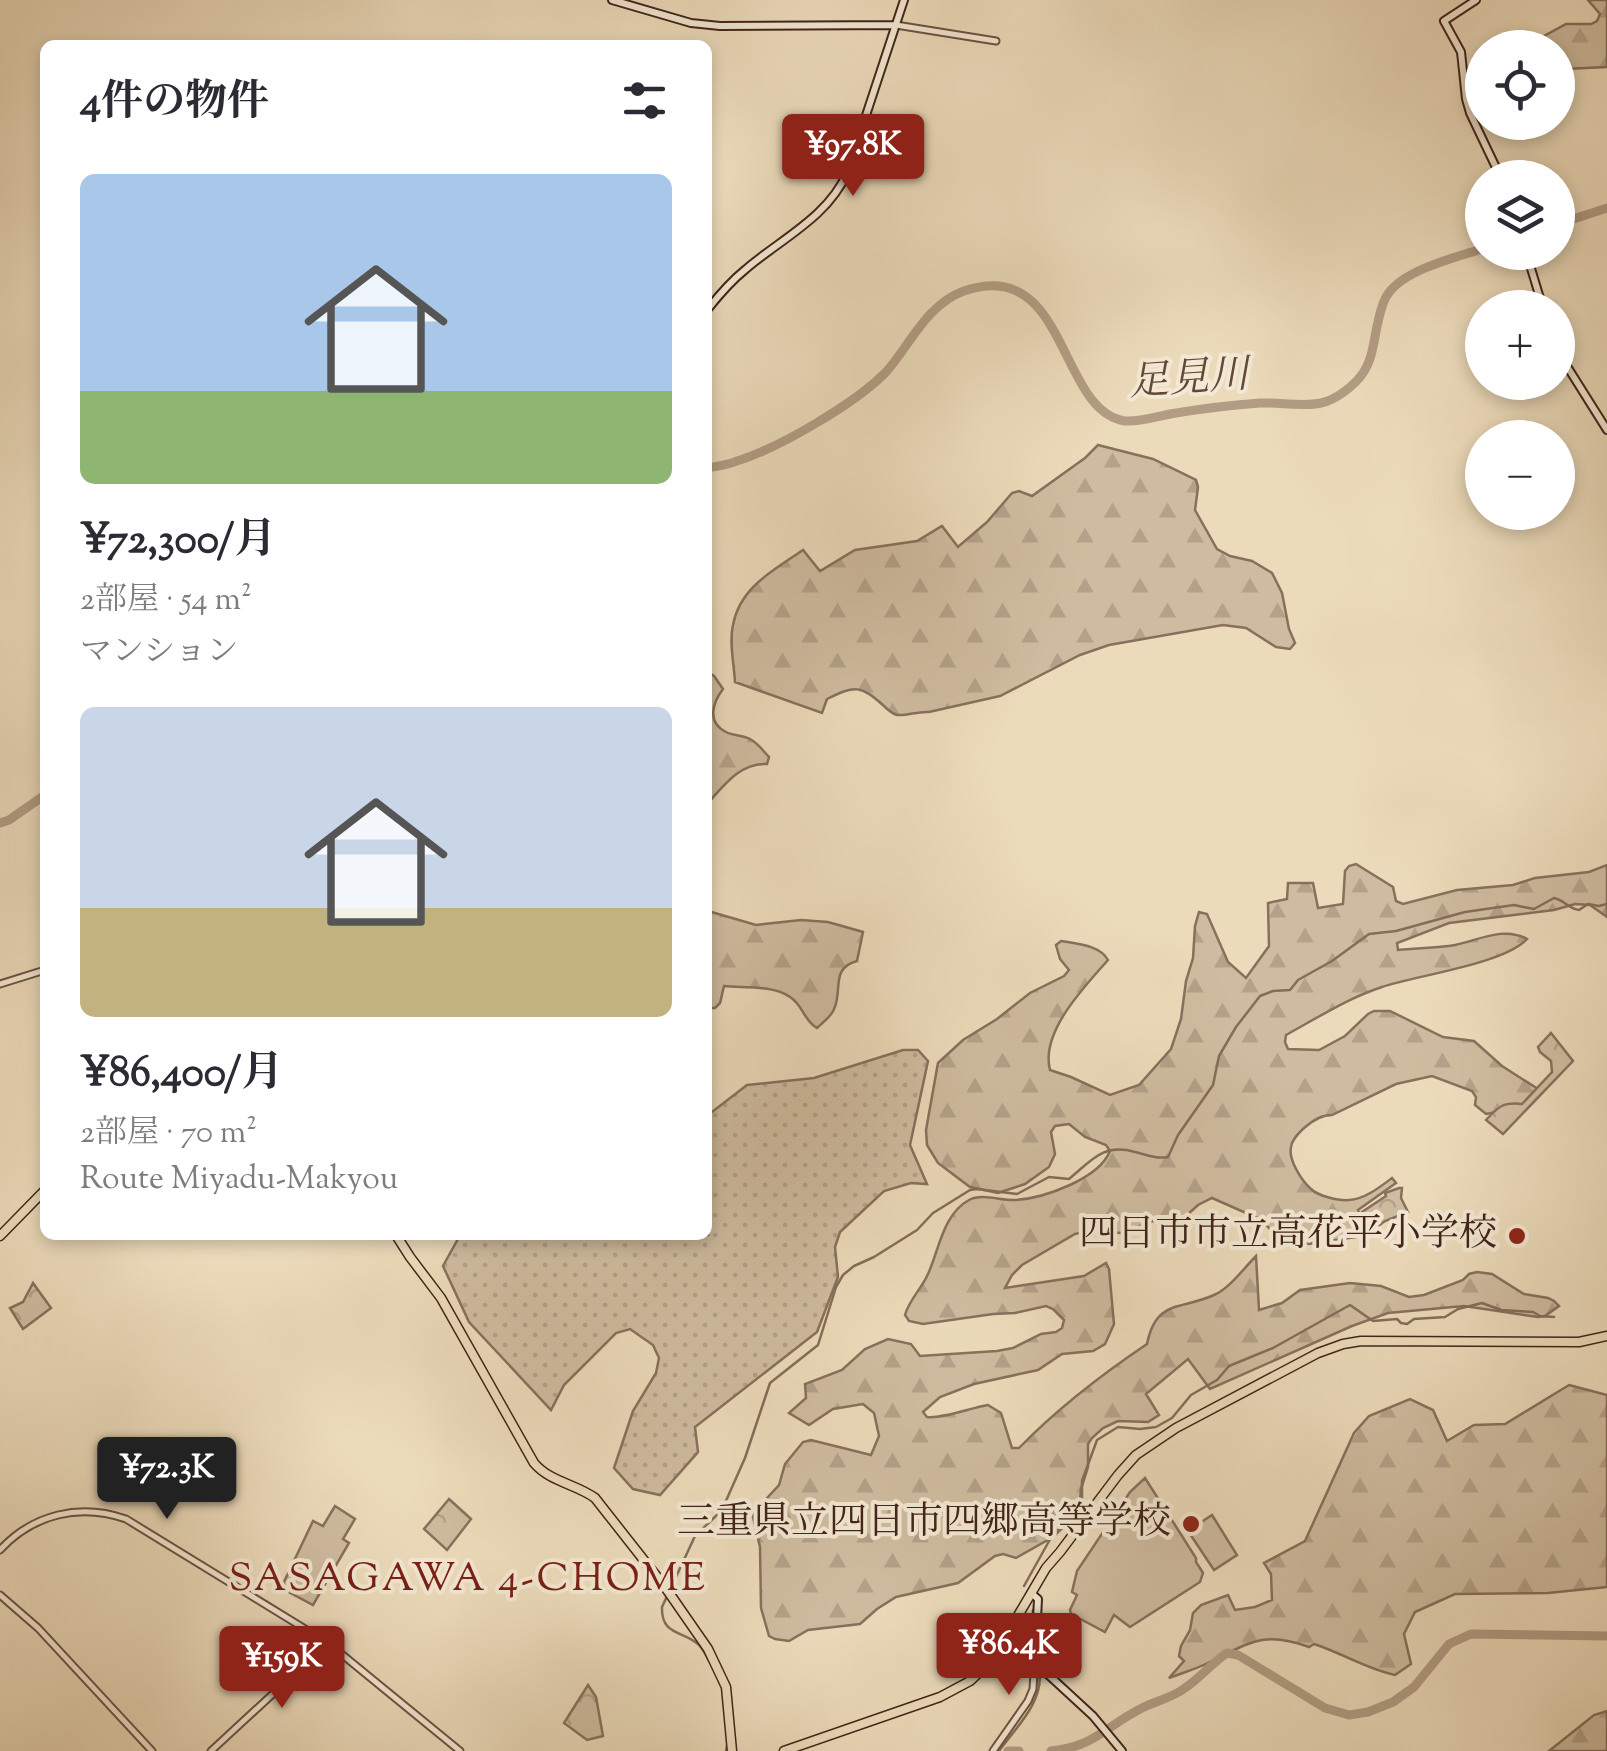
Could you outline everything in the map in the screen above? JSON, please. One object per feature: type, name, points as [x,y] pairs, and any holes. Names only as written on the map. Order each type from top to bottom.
[{"type":"main road","points":[[612,0],[691,23],[720,26],[896,25]]},
{"type":"main road","points":[[712,304],[748,267],[820,212],[834,195],[846,172],[904,0]]},
{"type":"main road","points":[[1476,0],[1444,21],[1461,52],[1470,113],[1493,160]]},
{"type":"main road","points":[[1575,379],[1607,430]]},
{"type":"main road","points":[[0,1236],[40,1195]]},
{"type":"main road","points":[[399,1240],[441,1298],[534,1463],[548,1476],[595,1498],[700,1636],[724,1682],[732,1751]]},
{"type":"main road","points":[[784,1751],[940,1696],[970,1681],[992,1660],[1046,1568],[1136,1455],[1176,1428],[1318,1354],[1361,1341],[1580,1342],[1607,1336]]},
{"type":"main road","points":[[1031,1592],[1038,1599],[1035,1658],[1122,1751]]},
{"type":"street","points":[[896,25],[996,41]]},
{"type":"street","points":[[0,984],[40,972]]},
{"type":"street","points":[[0,1550],[21,1531],[51,1516],[84,1511],[115,1515],[328,1643],[460,1751]]},
{"type":"street","points":[[0,1595],[38,1628],[152,1751]]},
{"type":"street","points":[[211,1751],[328,1643]]},
{"type":"street","points":[[994,1749],[1034,1689],[1035,1658]]},
{"type":"green space","points":[[1588,0],[1607,0],[1607,67],[1575,69],[1575,30],[1555,30],[1566,24],[1591,24],[1600,14]]},
{"type":"green space","points":[[1098,445],[1153,459],[1196,480],[1195,510],[1217,549],[1272,573],[1282,593],[1295,643],[1290,649],[1276,647],[1246,628],[1223,625],[1109,645],[1080,655],[1000,696],[901,715],[857,689],[827,699],[822,713],[735,682],[732,632],[743,600],[770,572],[803,550],[820,571],[855,550],[917,541],[942,526],[958,547],[1012,493],[1019,491],[1032,496]]},
{"type":"green space","points":[[712,675],[723,689],[714,706],[716,723],[726,732],[753,741],[769,757],[767,764],[749,767],[712,799]]},
{"type":"green space","points":[[1356,864],[1393,887],[1396,901],[1403,904],[1457,890],[1513,885],[1535,878],[1589,872],[1607,865],[1607,917],[1590,905],[1575,904],[1449,923],[1397,943],[1398,950],[1455,945],[1500,934],[1527,939],[1516,948],[1481,962],[1369,992],[1286,1035],[1288,1049],[1319,1050],[1345,1036],[1368,1014],[1390,1011],[1443,1037],[1474,1041],[1502,1066],[1541,1091],[1523,1104],[1486,1114],[1475,1105],[1472,1091],[1432,1076],[1396,1084],[1307,1125],[1294,1139],[1291,1152],[1300,1176],[1314,1192],[1349,1200],[1366,1195],[1392,1178],[1396,1183],[1358,1210],[1369,1235],[1309,1244],[1274,1234],[1262,1220],[1212,1198],[1174,1227],[1153,1221],[1121,1233],[1075,1234],[1022,1265],[1005,1288],[1084,1276],[1106,1263],[1114,1324],[1105,1344],[1093,1351],[1062,1354],[1038,1370],[974,1384],[940,1397],[923,1412],[933,1417],[988,1405],[1001,1413],[1012,1448],[1019,1448],[1080,1393],[1147,1344],[1163,1313],[1220,1292],[1256,1256],[1259,1310],[1282,1303],[1300,1290],[1350,1283],[1381,1286],[1409,1297],[1424,1295],[1477,1272],[1492,1274],[1524,1294],[1548,1298],[1559,1306],[1538,1317],[1464,1306],[1388,1313],[1210,1389],[1188,1359],[1146,1394],[1159,1415],[1148,1422],[1118,1421],[1092,1438],[1079,1512],[1053,1537],[1016,1558],[995,1556],[958,1583],[896,1597],[860,1624],[808,1630],[789,1641],[769,1636],[761,1608],[760,1547],[753,1517],[756,1510],[779,1485],[785,1464],[803,1442],[811,1440],[871,1455],[879,1436],[874,1413],[863,1404],[833,1409],[809,1425],[789,1413],[806,1398],[805,1384],[842,1370],[865,1349],[888,1339],[911,1344],[920,1356],[1013,1348],[1062,1328],[1064,1320],[1046,1306],[923,1324],[909,1321],[905,1315],[928,1274],[948,1223],[960,1206],[974,1198],[1016,1200],[1055,1191],[1095,1170],[1110,1151],[1069,1124],[1055,1126],[1051,1132],[1055,1154],[1049,1167],[1025,1184],[998,1193],[970,1187],[938,1163],[927,1145],[938,1063],[963,1040],[1030,993],[1064,976],[1069,970],[1056,945],[1061,941],[1094,948],[1108,960],[1058,1025],[1049,1055],[1050,1070],[1110,1095],[1139,1085],[1171,1049],[1181,1019],[1199,912],[1207,914],[1228,962],[1246,978],[1269,946],[1268,903],[1287,899],[1288,883],[1313,883],[1318,908],[1343,904],[1345,871]]},
{"type":"green space","points":[[712,912],[756,925],[801,920],[828,922],[863,932],[857,961],[840,975],[833,1012],[817,1028],[798,1004],[775,990],[724,986],[715,1008]]},
{"type":"green space","points":[[1551,1033],[1573,1061],[1503,1134],[1486,1120],[1502,1106],[1522,1104],[1552,1072],[1551,1061],[1538,1047]]},
{"type":"green space","points":[[903,1050],[918,1050],[928,1061],[910,1145],[927,1184],[911,1183],[884,1191],[840,1232],[835,1247],[838,1277],[817,1332],[695,1427],[698,1452],[660,1495],[633,1489],[614,1468],[633,1411],[656,1373],[659,1358],[653,1345],[630,1329],[616,1333],[564,1385],[551,1410],[469,1322],[443,1266],[457,1240],[712,1240],[712,1112],[747,1085],[814,1078]]},
{"type":"green space","points":[[1399,1188],[1408,1212],[1371,1231],[1362,1212],[1385,1193]]},
{"type":"green space","points":[[33,1283],[51,1308],[23,1329],[10,1308],[23,1302]]},
{"type":"green space","points":[[1569,1385],[1607,1395],[1607,1587],[1548,1593],[1455,1594],[1415,1612],[1404,1634],[1411,1664],[1395,1675],[1314,1644],[1309,1647],[1268,1639],[1169,1678],[1184,1661],[1179,1656],[1181,1646],[1193,1613],[1201,1605],[1228,1595],[1235,1610],[1272,1600],[1271,1574],[1264,1563],[1305,1541],[1354,1433],[1369,1416],[1410,1399],[1433,1410],[1447,1441],[1474,1425],[1505,1424]]},
{"type":"green space","points":[[1145,1478],[1203,1573],[1200,1582],[1130,1627],[1114,1615],[1105,1632],[1071,1614],[1077,1595],[1072,1592],[1077,1571],[1130,1492]]},
{"type":"green space","points":[[449,1499],[471,1519],[447,1550],[424,1529]]},
{"type":"green space","points":[[335,1506],[355,1519],[343,1539],[349,1543],[313,1605],[282,1586],[313,1521],[323,1526]]},
{"type":"green space","points":[[1212,1515],[1237,1555],[1214,1570],[1188,1531]]},
{"type":"green space","points":[[588,1685],[596,1697],[603,1736],[587,1740],[564,1723]]},
{"type":"green space","points":[[1607,1711],[1607,1751],[1549,1751],[1594,1715]]},
{"type":"waterway","name":"足見川","points":[[1575,218],[1607,208]]},
{"type":"waterway","name":"足見川","points":[[712,467],[774,446],[837,410],[886,372],[940,305],[964,291],[998,286],[1024,295],[1043,314],[1086,392],[1103,411],[1125,421],[1237,405],[1321,403],[1345,391],[1363,373],[1388,294],[1406,278],[1465,255]]},
{"type":"waterway","name":"足見川","points":[[0,823],[40,798]]},
{"type":"waterway","points":[[709,1661],[700,1646],[665,1624],[662,1607],[695,1536],[725,1503],[770,1383],[818,1345],[843,1275],[917,1230],[933,1213],[970,1190],[1017,1194],[1049,1177],[1069,1179],[1099,1155],[1114,1150],[1168,1157],[1178,1135],[1213,1085],[1219,1056],[1260,996],[1290,990],[1298,980],[1369,934],[1396,931],[1465,912],[1514,905],[1534,909],[1554,898],[1579,910],[1588,904],[1607,904]]},
{"type":"waterway","points":[[1024,1586],[1053,1534],[1082,1507],[1082,1481],[1097,1440],[1118,1427],[1156,1427],[1172,1418],[1191,1395],[1217,1380],[1229,1366],[1273,1348],[1350,1305],[1373,1321],[1397,1319],[1407,1324],[1414,1319],[1445,1317],[1482,1303],[1501,1310],[1554,1317]]},
{"type":"waterway","points":[[1031,1665],[1028,1664],[1033,1610]]},
{"type":"waterway","points":[[1051,1751],[1089,1740],[1142,1708],[1175,1694],[1227,1653],[1238,1655],[1325,1708],[1349,1715],[1393,1702],[1414,1687],[1449,1644],[1471,1634],[1607,1636]]},
{"type":"waterway","points":[[999,1751],[1033,1703],[1038,1693],[1039,1671]]},
{"type":"waterway","points":[[726,1751],[728,1740]]},
{"type":"waterway","points":[[1008,1751],[1019,1751]]},
{"type":"place","name":"四日市市立高花平小学校","points":[[1517,1236]]},
{"type":"place","name":"三重県立四日市四郷高等学校","points":[[1191,1524]]},
{"type":"district","name":"SASAGAWA 4-CHOME","points":[[468,1580]]}]
